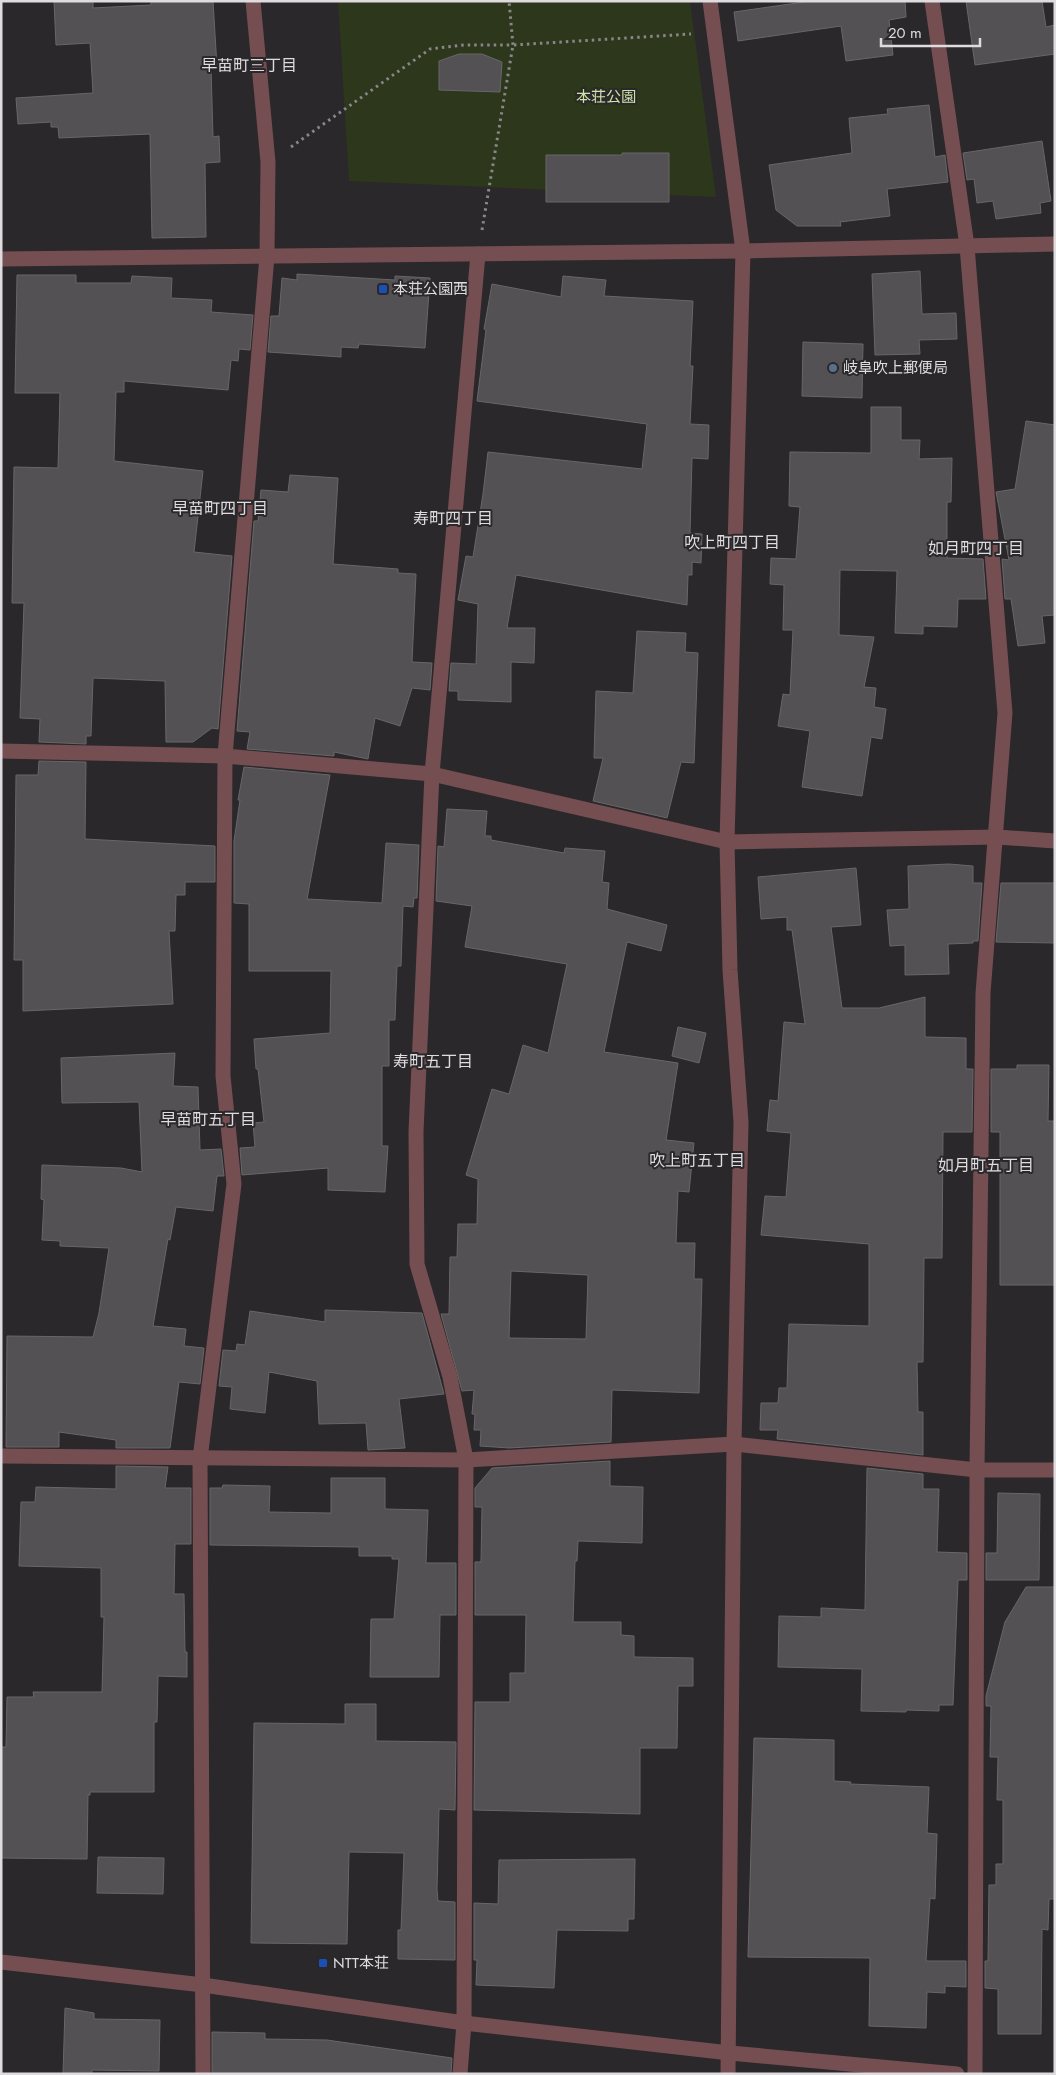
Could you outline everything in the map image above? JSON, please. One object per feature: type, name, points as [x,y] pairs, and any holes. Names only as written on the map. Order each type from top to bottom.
[{"type":"street","points":[[203,2074],[200,1458],[234,1184],[223,1076],[225,756],[267,256],[268,162],[253,1]]},
{"type":"street","points":[[710,1],[743,251],[727,842],[730,970],[741,1122],[734,1444],[730,2053],[728,2074]]},
{"type":"street","points":[[932,1],[967,246],[1005,713],[997,837],[983,993],[976,1470],[975,2074]]},
{"type":"street","points":[[1,259],[743,251],[1055,244]]},
{"type":"street","points":[[460,2074],[464,2023],[466,1460],[450,1377],[417,1264],[416,1123],[432,774],[478,254]]},
{"type":"street","points":[[1,751],[225,756],[432,774],[727,842],[997,837],[1055,842]]},
{"type":"street","points":[[1,1456],[466,1460],[734,1444],[976,1470],[1055,1470]]},
{"type":"street","points":[[1,1962],[203,1985],[464,2023],[730,2053],[957,2074]]},
{"type":"path","points":[[478,254],[513,45],[509,1]]},
{"type":"path","points":[[268,162],[430,49],[714,32]]},
{"type":"green space","name":"本荘公園","points":[[338,1],[690,1],[716,197],[349,181]]},
{"type":"building","points":[[54,1],[93,1],[93,8],[151,5],[151,1],[213,1],[217,67],[211,68],[213,137],[219,136],[220,162],[205,163],[206,237],[152,238],[150,134],[59,138],[58,127],[51,127],[51,122],[18,124],[16,98],[93,93],[90,43],[56,45]]},
{"type":"building","points":[[811,1],[905,1],[906,17],[889,20],[893,55],[846,61],[841,26],[738,41],[734,12]]},
{"type":"building","points":[[966,1],[1042,1],[1046,27],[1055,25],[1055,54],[975,65]]},
{"type":"building","points":[[459,54],[482,54],[502,62],[500,92],[439,90],[439,61]]},
{"type":"building","points":[[929,105],[935,157],[945,155],[948,182],[887,189],[890,216],[840,222],[841,226],[797,226],[776,210],[769,165],[852,153],[849,118],[888,114],[887,109]]},
{"type":"building","points":[[1042,141],[1051,201],[1040,203],[1041,213],[996,219],[993,201],[977,203],[974,179],[967,180],[963,153]]},
{"type":"building","points":[[622,153],[669,153],[669,202],[546,202],[546,155],[622,155]]},
{"type":"building","points":[[920,271],[922,314],[956,313],[957,339],[919,340],[920,354],[875,355],[872,274]]},
{"type":"building","points":[[297,274],[395,280],[395,276],[430,278],[425,348],[359,344],[358,348],[341,347],[341,357],[268,352],[271,316],[279,316],[282,278],[297,280]]},
{"type":"building","points":[[17,275],[76,275],[76,283],[131,283],[132,276],[172,278],[171,298],[212,300],[211,312],[253,315],[250,350],[239,349],[238,361],[231,360],[228,390],[124,381],[124,392],[116,392],[114,461],[203,471],[194,552],[232,556],[218,729],[212,728],[193,742],[166,742],[165,681],[93,678],[91,736],[86,736],[86,744],[39,742],[40,719],[20,718],[24,603],[12,603],[14,467],[58,468],[60,393],[15,393]]},
{"type":"building","points":[[563,276],[606,280],[604,296],[693,301],[690,366],[693,366],[690,424],[709,425],[708,459],[692,458],[690,533],[702,534],[701,563],[692,562],[692,575],[688,575],[687,605],[516,575],[507,628],[535,628],[534,663],[511,662],[511,702],[458,700],[458,691],[449,691],[451,663],[476,664],[478,604],[458,600],[466,556],[473,557],[488,452],[642,469],[647,424],[477,401],[486,330],[484,329],[492,284],[561,297]]},
{"type":"building","name":"岐阜吹上郵便局","points":[[803,342],[863,344],[862,398],[802,396]]},
{"type":"building","points":[[871,407],[901,407],[901,440],[920,440],[919,459],[952,458],[951,502],[947,502],[947,558],[983,559],[986,599],[958,599],[957,627],[923,626],[923,634],[895,633],[897,571],[840,570],[839,635],[874,637],[864,687],[876,688],[874,707],[886,709],[882,739],[871,737],[862,796],[802,787],[810,731],[778,726],[783,694],[790,695],[793,630],[783,630],[784,585],[770,584],[771,558],[796,559],[800,507],[789,506],[790,452],[871,453]]},
{"type":"building","points":[[1026,421],[1055,425],[1055,615],[1042,616],[1045,643],[1018,646],[1011,599],[1005,599],[1002,559],[1009,560],[996,492],[1015,489]]},
{"type":"building","points":[[290,475],[338,478],[333,564],[398,569],[398,573],[416,574],[412,662],[432,663],[430,690],[412,688],[400,726],[375,718],[368,759],[334,752],[334,756],[247,749],[250,732],[237,731],[254,521],[258,521],[261,490],[288,492]]},
{"type":"building","points":[[637,631],[686,633],[685,652],[698,653],[694,763],[681,762],[667,818],[593,801],[603,758],[594,758],[596,691],[633,693]]},
{"type":"building","points":[[39,761],[86,762],[85,839],[215,846],[215,882],[185,882],[185,895],[176,895],[175,931],[169,931],[173,1004],[23,1011],[23,960],[14,960],[16,775],[38,775]]},
{"type":"building","points":[[244,767],[330,775],[307,899],[382,903],[386,843],[419,845],[417,898],[414,898],[413,907],[403,906],[401,966],[397,966],[395,1020],[389,1020],[389,1066],[382,1066],[382,1146],[388,1146],[385,1192],[328,1190],[328,1168],[242,1175],[240,1148],[255,1147],[253,1123],[264,1122],[258,1069],[256,1069],[254,1039],[330,1033],[331,971],[249,971],[249,904],[234,903],[234,841],[240,800],[238,800]]},
{"type":"building","points":[[447,809],[487,811],[485,836],[491,836],[491,840],[564,853],[565,848],[605,851],[602,882],[609,883],[607,909],[667,925],[661,951],[627,942],[604,1052],[678,1063],[666,1140],[694,1143],[689,1192],[678,1191],[676,1243],[695,1243],[694,1279],[702,1279],[699,1393],[612,1390],[611,1442],[509,1448],[480,1446],[481,1430],[474,1430],[475,1414],[472,1414],[474,1390],[462,1391],[441,1314],[449,1314],[450,1257],[457,1257],[458,1224],[477,1224],[478,1179],[466,1175],[492,1089],[509,1094],[523,1045],[548,1053],[567,964],[465,947],[472,906],[436,901],[438,846],[444,847]],"holes":[[[511,1271],[588,1275],[586,1339],[509,1338]]]},
{"type":"building","points":[[949,864],[973,866],[973,883],[982,883],[978,941],[948,944],[949,974],[905,975],[905,945],[890,946],[887,910],[909,909],[908,866]]},
{"type":"building","points":[[856,868],[861,925],[831,927],[842,1008],[879,1008],[925,997],[925,1037],[966,1038],[966,1069],[973,1069],[972,1132],[943,1132],[942,1258],[924,1258],[923,1362],[917,1362],[918,1412],[923,1412],[923,1455],[777,1439],[778,1430],[760,1430],[761,1403],[778,1403],[779,1388],[787,1388],[789,1324],[869,1326],[869,1244],[761,1235],[765,1196],[786,1197],[791,1133],[767,1131],[770,1100],[778,1101],[784,1022],[805,1024],[792,930],[787,930],[787,917],[761,919],[758,877]]},
{"type":"building","points":[[1001,883],[1055,883],[1055,943],[996,942]]},
{"type":"building","points":[[678,1027],[706,1033],[699,1063],[672,1056]]},
{"type":"building","points":[[175,1053],[173,1086],[198,1087],[200,1150],[221,1149],[224,1176],[217,1176],[213,1211],[176,1207],[170,1240],[168,1239],[153,1326],[186,1329],[184,1346],[204,1348],[200,1384],[179,1382],[170,1448],[116,1448],[116,1440],[59,1432],[59,1447],[6,1447],[7,1336],[93,1337],[99,1313],[109,1248],[60,1246],[60,1241],[42,1240],[44,1200],[41,1199],[42,1165],[121,1168],[142,1172],[139,1102],[62,1103],[61,1058]]},
{"type":"building","points":[[1017,1065],[1049,1065],[1048,1121],[1055,1121],[1055,1285],[1000,1285],[1000,1132],[991,1132],[991,1069],[1017,1069]]},
{"type":"building","points":[[325,1310],[422,1313],[444,1394],[399,1399],[405,1448],[368,1450],[366,1423],[319,1424],[317,1381],[269,1372],[265,1413],[230,1409],[232,1387],[219,1386],[223,1350],[236,1351],[237,1344],[245,1345],[250,1311],[325,1322]]},
{"type":"building","points":[[610,1461],[610,1486],[643,1487],[642,1543],[578,1541],[577,1561],[575,1561],[573,1622],[621,1622],[621,1635],[634,1636],[634,1657],[693,1658],[693,1686],[678,1686],[677,1748],[640,1748],[640,1814],[474,1810],[475,1702],[510,1702],[510,1673],[525,1673],[526,1615],[475,1615],[475,1562],[481,1562],[482,1507],[475,1507],[475,1488],[492,1468]]},
{"type":"building","points":[[116,1466],[168,1467],[165,1488],[191,1488],[191,1544],[175,1544],[174,1594],[184,1594],[187,1677],[158,1676],[157,1722],[154,1722],[154,1792],[90,1792],[90,1795],[88,1795],[87,1859],[1,1858],[1,1747],[6,1747],[7,1697],[34,1697],[33,1692],[102,1692],[104,1617],[101,1617],[101,1568],[19,1566],[21,1502],[35,1502],[36,1487],[116,1489]]},
{"type":"building","points":[[867,1468],[923,1474],[923,1489],[939,1489],[937,1552],[967,1553],[967,1580],[958,1580],[953,1705],[939,1705],[939,1711],[861,1711],[862,1669],[778,1667],[779,1616],[821,1617],[821,1608],[865,1610]]},
{"type":"building","points":[[331,1478],[385,1478],[385,1509],[428,1510],[426,1563],[456,1563],[456,1615],[440,1615],[439,1677],[370,1677],[371,1619],[394,1619],[399,1559],[392,1559],[392,1556],[359,1556],[359,1547],[210,1545],[210,1488],[222,1488],[223,1485],[270,1486],[269,1512],[331,1513]]},
{"type":"building","points":[[998,1493],[1040,1494],[1039,1580],[986,1580],[986,1553],[997,1553]]},
{"type":"building","points":[[1026,1587],[1055,1587],[1054,1899],[1049,1899],[1048,1930],[1042,1929],[1041,2034],[998,2034],[998,1989],[985,1988],[985,1961],[988,1961],[989,1885],[996,1885],[996,1864],[1003,1864],[1003,1800],[997,1800],[998,1757],[990,1757],[991,1706],[986,1706],[986,1696],[1005,1622]]},
{"type":"building","points":[[345,1704],[376,1704],[376,1741],[456,1742],[455,1810],[439,1809],[437,1889],[438,1901],[455,1902],[455,1960],[398,1959],[398,1930],[401,1930],[404,1853],[349,1852],[347,1944],[251,1943],[254,1723],[345,1724]]},
{"type":"building","points":[[754,1738],[834,1740],[834,1781],[851,1782],[850,1784],[929,1787],[927,1833],[937,1834],[935,1899],[930,1898],[926,1961],[966,1961],[966,1987],[945,1986],[945,1993],[927,1992],[926,2028],[869,2026],[870,1958],[748,1957]]},
{"type":"building","points":[[98,1857],[164,1858],[163,1894],[97,1893]]},
{"type":"building","points":[[635,1859],[634,1919],[628,1919],[628,1931],[557,1930],[554,1988],[476,1985],[477,1960],[474,1960],[474,1903],[498,1904],[499,1860]]},
{"type":"building","points":[[65,2008],[94,2013],[94,2019],[160,2020],[159,2071],[92,2070],[92,2074],[63,2074]]},
{"type":"building","points":[[212,2032],[265,2033],[265,2039],[327,2040],[452,2058],[451,2074],[212,2074]]},
{"type":"place","name":"本荘公園西","points":[[383,289]]},
{"type":"place","name":"岐阜吹上郵便局","points":[[833,368]]},
{"type":"place","name":"NTT本荘","points":[[323,1963]]},
{"type":"district","name":"早苗町三丁目","points":[[249,65]]},
{"type":"district","name":"早苗町四丁目","points":[[220,508]]},
{"type":"district","name":"寿町四丁目","points":[[453,518]]},
{"type":"district","name":"吹上町四丁目","points":[[732,542]]},
{"type":"district","name":"如月町四丁目","points":[[976,548]]},
{"type":"district","name":"寿町五丁目","points":[[433,1061]]},
{"type":"district","name":"早苗町五丁目","points":[[208,1119]]},
{"type":"district","name":"吹上町五丁目","points":[[697,1160]]},
{"type":"district","name":"如月町五丁目","points":[[986,1165]]}]
